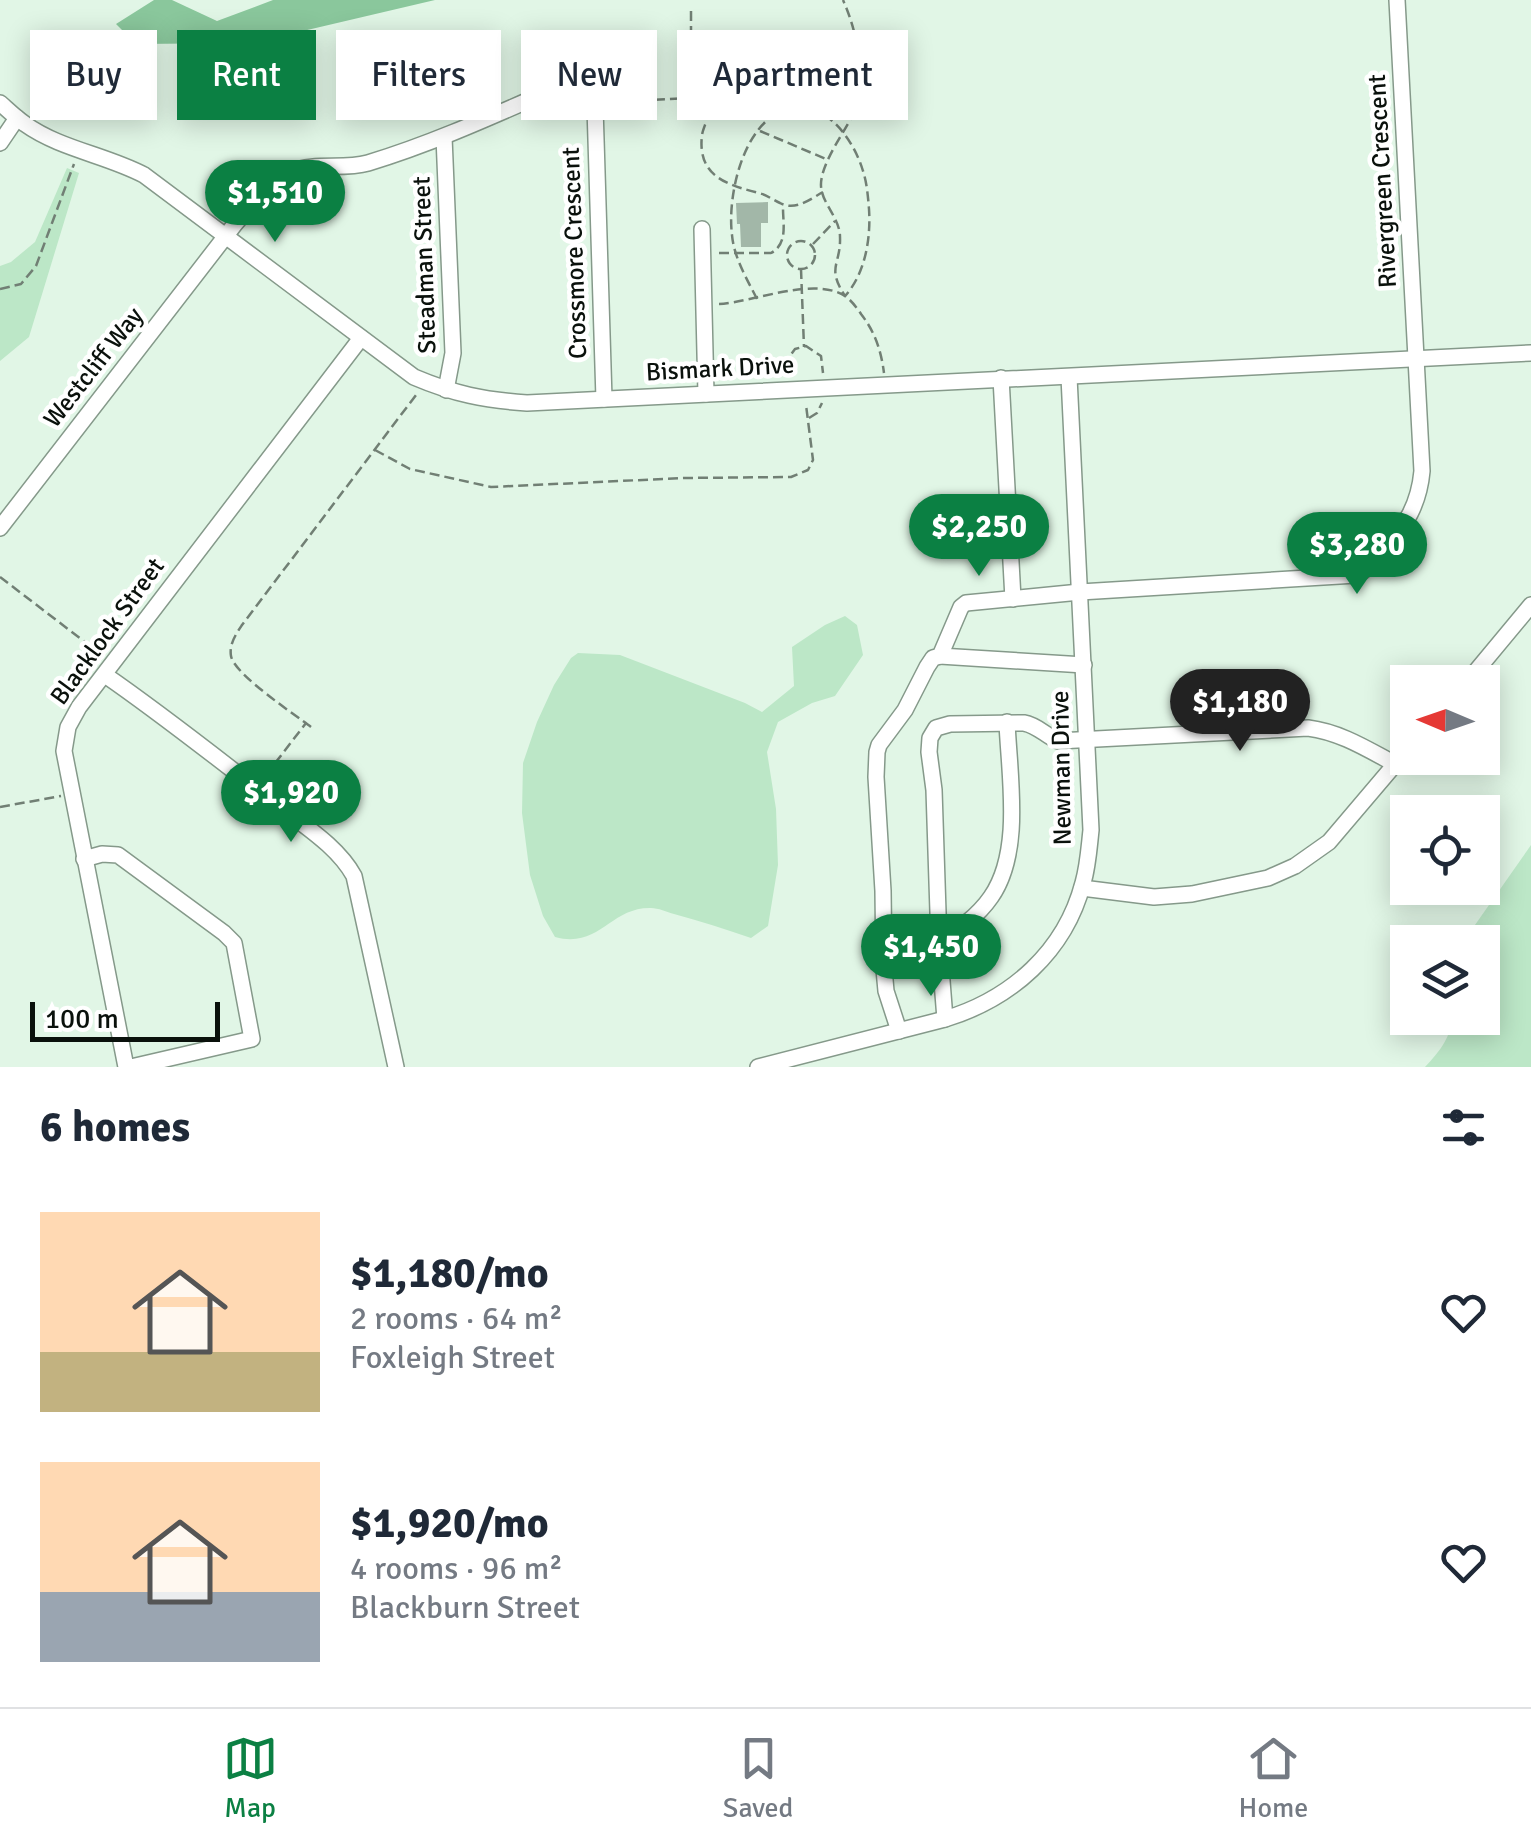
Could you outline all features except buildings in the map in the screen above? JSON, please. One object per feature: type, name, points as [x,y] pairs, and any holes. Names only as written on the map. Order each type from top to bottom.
[{"type":"street","name":"Rivergreen Crescent","points":[[1080,592],[1356,575],[1366,570],[1404,528],[1420,492],[1422,472],[1397,0]]},
{"type":"street","name":"Crossmore Crescent","points":[[226,236],[255,201],[292,172],[363,164],[444,138],[560,86],[583,89],[594,107],[604,399]]},
{"type":"street","name":"Bismark Drive","points":[[0,103],[48,137],[144,175],[414,377],[490,401],[527,403],[1531,353]]},
{"type":"street","points":[[0,143],[17,118]]},
{"type":"street","name":"Steadman Street","points":[[444,138],[453,353],[446,390]]},
{"type":"street","points":[[702,229],[706,394]]},
{"type":"street","name":"Westcliff Way","points":[[0,528],[226,236]]},
{"type":"street","name":"Blacklock Street","points":[[129,1067],[64,752],[68,727],[79,707],[361,338]]},
{"type":"street","name":"Newman Drive","points":[[758,1067],[945,1019],[980,1006],[1018,984],[1056,941],[1082,888],[1091,830],[1069,376]]},
{"type":"street","points":[[1001,378],[1012,599]]},
{"type":"street","points":[[940,656],[966,603],[1080,592]]},
{"type":"street","points":[[1481,665],[1531,605]]},
{"type":"street","points":[[899,1031],[886,991],[884,969],[884,891],[876,777],[879,744],[905,710],[933,658],[1084,665]]},
{"type":"street","points":[[110,669],[348,865],[354,876],[396,1067]]},
{"type":"street","points":[[939,944],[989,900],[1002,878],[1009,852],[1007,722]]},
{"type":"street","points":[[945,1019],[929,752],[936,728],[950,724],[1033,724],[1058,741],[1308,728],[1354,742],[1390,761]]},
{"type":"street","points":[[1082,888],[1154,896],[1192,894],[1268,878],[1329,842],[1390,770]]},
{"type":"street","points":[[84,859],[118,855],[234,943],[252,1039],[129,1067]]},
{"type":"path","points":[[843,0],[857,44],[859,80],[852,116],[829,160],[821,187],[840,228],[836,282],[878,342],[885,384]]},
{"type":"path","points":[[690,11],[691,30]]},
{"type":"path","points":[[706,120],[702,141],[706,162],[718,178],[734,188],[796,206],[823,192]]},
{"type":"path","points":[[757,300],[732,238],[730,201],[740,165],[769,120]]},
{"type":"path","points":[[830,120],[843,131],[863,170],[870,220],[862,264],[854,286],[845,296]]},
{"type":"path","points":[[759,130],[829,160]]},
{"type":"path","points":[[0,288],[20,284],[36,266],[79,149]]},
{"type":"path","points":[[702,252],[777,250],[783,236],[783,204]]},
{"type":"path","points":[[812,245],[836,220]]},
{"type":"path","points":[[783,236],[791,244]]},
{"type":"path","points":[[800,240],[812,245],[815,258],[810,266],[802,269],[789,262],[791,244],[800,240]]},
{"type":"path","points":[[802,269],[804,346]]},
{"type":"path","points":[[704,306],[757,300],[802,288],[845,296]]},
{"type":"path","points":[[787,367],[790,354],[804,346],[821,356],[823,375]]},
{"type":"path","points":[[311,727],[238,669],[230,653],[232,641],[426,382]]},
{"type":"path","points":[[375,450],[410,469],[491,487],[791,477],[808,470],[812,460],[806,388]]},
{"type":"path","points":[[807,418],[822,408],[822,400]]},
{"type":"path","points":[[0,577],[110,669]]},
{"type":"path","points":[[256,788],[306,723]]},
{"type":"path","points":[[0,807],[72,794]]},
{"type":"green space","points":[[154,0],[172,0],[217,21],[273,0],[435,0],[307,30],[177,30],[177,44],[157,44],[157,30],[122,30],[116,24]]},
{"type":"green space","points":[[67,168],[79,173],[29,337],[0,361],[0,266],[35,242]]},
{"type":"green space","points":[[845,616],[857,625],[863,655],[835,696],[812,703],[778,722],[767,752],[776,809],[778,865],[768,926],[751,938],[651,908],[625,914],[583,937],[555,937],[543,916],[530,875],[522,813],[523,763],[537,722],[571,658],[578,653],[620,655],[762,712],[794,686],[792,647]]},
{"type":"green space","points":[[1531,845],[1531,1067],[1425,1067],[1448,1035],[1500,1035],[1500,925],[1475,925],[1489,905],[1500,905],[1500,889]]}]
